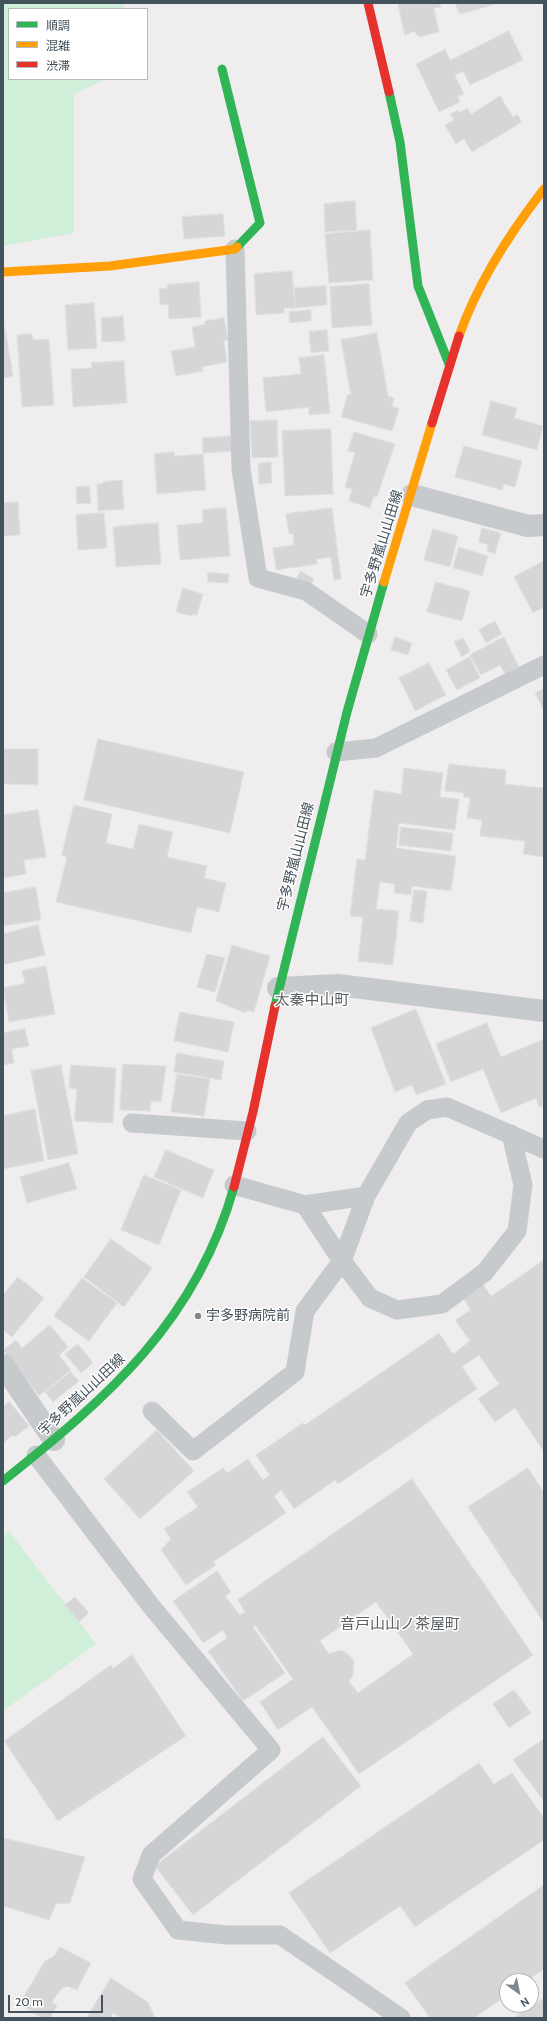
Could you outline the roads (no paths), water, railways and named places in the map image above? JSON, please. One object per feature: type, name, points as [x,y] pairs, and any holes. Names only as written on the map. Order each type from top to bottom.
[{"type":"main road","points":[[368,3],[400,142],[418,286],[449,364]]},
{"type":"main road","points":[[3,272],[110,266],[235,249],[260,223],[222,69]]},
{"type":"main road","name":"宇多野嵐山山田線","points":[[3,1481],[54,1440],[118,1384],[165,1328],[198,1277],[216,1236],[234,1185],[278,988],[336,752],[368,634],[412,495],[449,364],[483,281],[523,216],[544,189]]},
{"type":"street","points":[[412,495],[528,526],[544,525]]},
{"type":"street","points":[[278,988],[338,985],[544,1011]]},
{"type":"street","points":[[3,1365],[54,1440]]},
{"type":"lane","points":[[235,249],[241,469],[258,578],[306,591],[368,634]]},
{"type":"lane","points":[[336,752],[376,748],[544,665]]},
{"type":"lane","points":[[152,1411],[193,1451],[295,1372],[305,1311],[342,1261],[366,1196],[408,1122],[427,1110],[447,1108],[544,1149]]},
{"type":"lane","points":[[132,1123],[247,1131]]},
{"type":"lane","points":[[306,1204],[342,1261],[370,1298],[397,1310],[442,1304],[485,1272],[517,1230],[523,1185],[511,1134]]},
{"type":"lane","points":[[234,1185],[306,1204],[366,1196]]},
{"type":"lane","points":[[36,1455],[151,1606],[271,1750],[151,1855],[142,1879],[178,1930],[227,1935],[280,1934],[401,2018]]},
{"type":"place","name":"宇多野病院前","points":[[198,1316]]},
{"type":"district","name":"太秦中山町","points":[[312,1001]]},
{"type":"district","name":"音戸山山ノ茶屋町","points":[[400,1625]]}]
